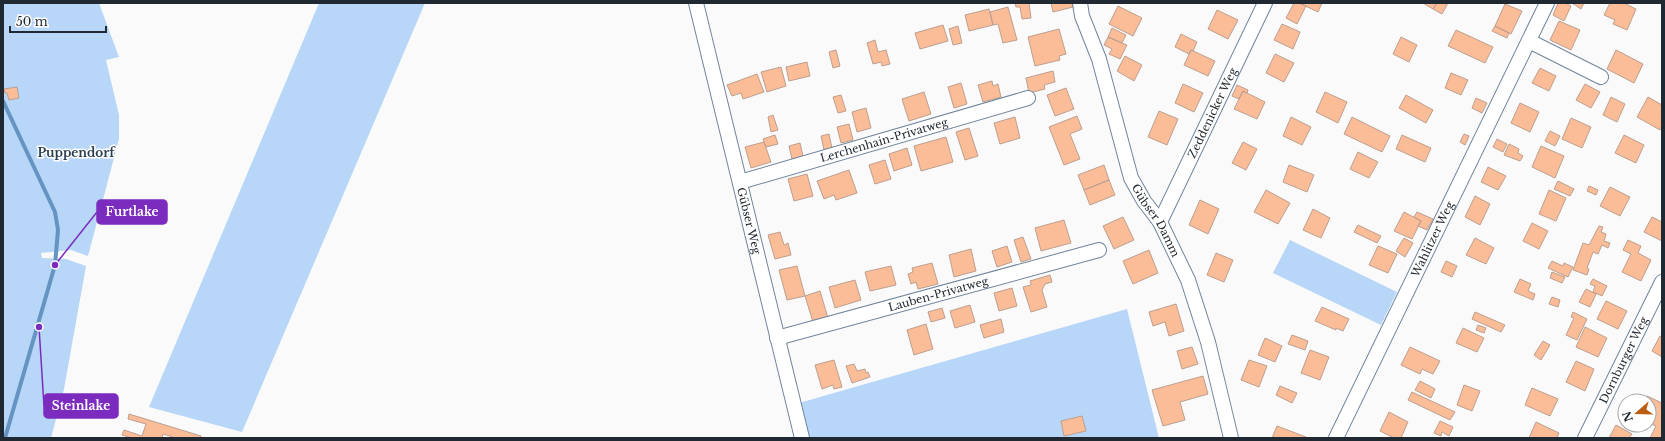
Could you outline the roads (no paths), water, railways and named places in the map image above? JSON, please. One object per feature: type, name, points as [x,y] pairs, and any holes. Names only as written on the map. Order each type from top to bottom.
[{"type":"street","name":"Gübser Weg","points":[[696,3],[802,438]]},
{"type":"street","name":"Gübser Damm","points":[[1080,3],[1082,16],[1099,59],[1131,178],[1144,201],[1160,222],[1188,280],[1208,342],[1231,438]]},
{"type":"street","name":"Zeddenicker Weg","points":[[1160,222],[1265,3]]},
{"type":"street","name":"Wahlitzer Weg","points":[[1336,438],[1547,3]]},
{"type":"street","points":[[1529,41],[1601,77]]},
{"type":"street","name":"Lerchenhain-Privatweg","points":[[740,182],[1028,98]]},
{"type":"street","name":"Lauben-Privatweg","points":[[778,338],[1099,250]]},
{"type":"street","name":"Dornburger Weg","points":[[1585,438],[1662,282]]},
{"type":"waterway","points":[[3,101],[55,212],[58,230],[55,265],[5,438]]},
{"type":"place","name":"Furtlake","points":[[55,265]]},
{"type":"place","name":"Steinlake","points":[[39,327]]},
{"type":"district","name":"Puppendorf","points":[[76,152]]}]
